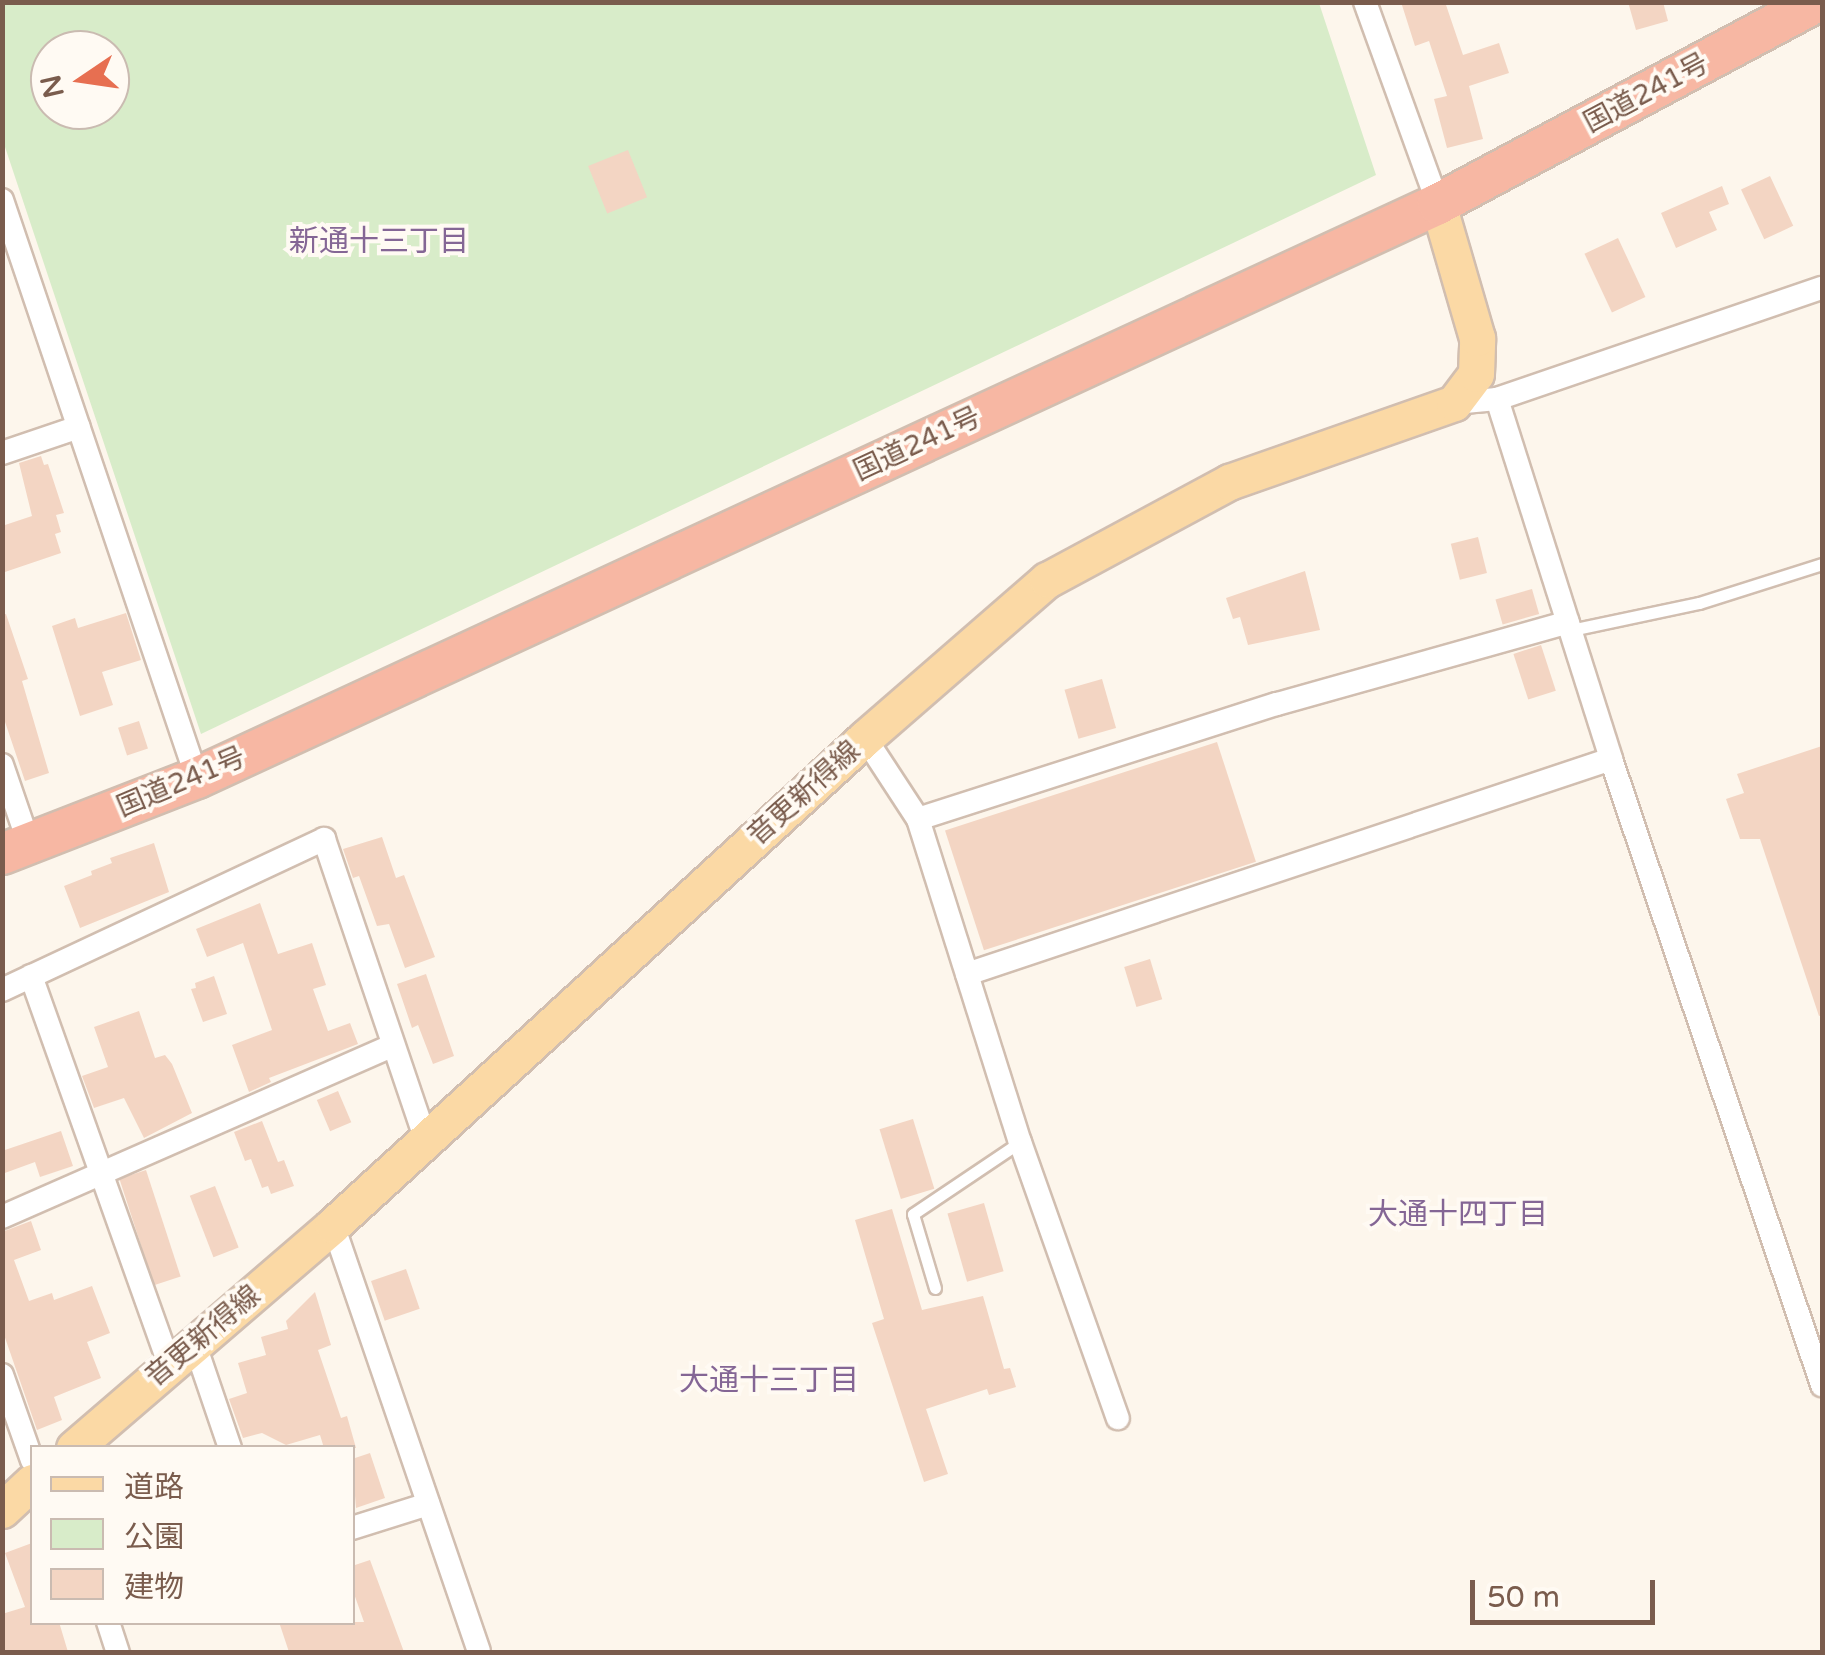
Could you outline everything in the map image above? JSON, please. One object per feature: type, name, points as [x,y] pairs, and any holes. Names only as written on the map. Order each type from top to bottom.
[{"type":"highway","name":"国道241号","points":[[16,849],[196,778],[1438,204],[1816,2]]},
{"type":"main road","points":[[1438,204],[1477,338],[1476,374],[1454,403]]},
{"type":"main road","name":"音更新得線","points":[[77,1445],[333,1225],[865,738],[1047,580],[1229,482],[1454,403]]},
{"type":"main road","points":[[2,1510],[30,1484]]},
{"type":"street","points":[[1365,2],[1438,204]]},
{"type":"street","points":[[2,200],[196,778]]},
{"type":"street","points":[[1454,403],[1497,398],[1822,288]]},
{"type":"street","points":[[1497,398],[1611,759],[1814,1335],[1822,1385]]},
{"type":"street","points":[[2,452],[79,427]]},
{"type":"street","points":[[918,819],[1277,704],[1569,626]]},
{"type":"street","points":[[865,738],[918,819],[1020,1142],[1118,1418]]},
{"type":"street","points":[[967,974],[1611,759]]},
{"type":"street","points":[[2,765],[16,849]]},
{"type":"street","points":[[2,990],[324,839],[426,1140]]},
{"type":"street","points":[[32,976],[102,1174],[182,1355],[228,1445]]},
{"type":"street","points":[[2,1217],[393,1045]]},
{"type":"street","points":[[333,1225],[479,1652]]},
{"type":"street","points":[[2,1375],[30,1454]]},
{"type":"street","points":[[355,1527],[428,1504]]},
{"type":"street","points":[[109,1625],[118,1652]]},
{"type":"lane","points":[[1569,626],[1699,603],[1822,564]]},
{"type":"lane","points":[[935,1288],[912,1214],[1020,1142]]},
{"type":"green space","points":[[2,3],[1319,3],[1376,175],[201,734],[3,141]]},
{"type":"building","points":[[1401,2],[1445,2],[1463,55],[1499,43],[1509,73],[1469,86],[1483,139],[1447,148],[1434,99],[1447,96],[1429,41],[1415,46]]},
{"type":"building","points":[[1628,2],[1663,2],[1668,21],[1636,30]]},
{"type":"building","points":[[628,150],[647,197],[607,213],[588,166]]},
{"type":"building","points":[[1770,176],[1793,226],[1764,239],[1741,190]]},
{"type":"building","points":[[1722,186],[1729,204],[1709,212],[1717,230],[1676,248],[1661,213]]},
{"type":"building","points":[[1618,238],[1645,297],[1612,313],[1584,254]]},
{"type":"building","points":[[41,456],[44,465],[48,464],[64,513],[56,515],[61,532],[55,534],[61,553],[2,573],[2,526],[32,516],[19,463]]},
{"type":"building","points":[[1478,537],[1487,573],[1460,580],[1451,544]]},
{"type":"building","points":[[1305,571],[1320,630],[1248,645],[1240,617],[1233,619],[1226,598]]},
{"type":"building","points":[[1532,589],[1539,614],[1503,624],[1495,599]]},
{"type":"building","points":[[126,613],[141,660],[102,672],[113,705],[80,716],[52,626],[75,618],[78,628]]},
{"type":"building","points":[[6,614],[28,679],[22,681],[49,773],[25,781],[2,713],[2,615]]},
{"type":"building","points":[[1541,645],[1556,691],[1528,700],[1513,654]]},
{"type":"building","points":[[1102,679],[1116,728],[1079,739],[1065,690]]},
{"type":"building","points":[[139,721],[148,749],[127,755],[118,728]]},
{"type":"building","points":[[1217,742],[1256,862],[984,950],[945,830]]},
{"type":"building","points":[[1822,746],[1819,1016],[1760,839],[1740,839],[1726,799],[1744,793],[1737,774]]},
{"type":"building","points":[[382,837],[396,878],[404,875],[435,957],[405,968],[389,924],[377,926],[359,876],[353,878],[343,849]]},
{"type":"building","points":[[154,843],[169,892],[80,928],[64,886],[112,863],[110,858]]},
{"type":"building","points":[[260,903],[278,954],[312,943],[326,985],[313,989],[328,1031],[350,1023],[358,1044],[269,1078],[271,1082],[249,1092],[232,1045],[272,1030],[243,943],[207,957],[196,929]]},
{"type":"building","points":[[1150,959],[1162,999],[1136,1007],[1124,967]]},
{"type":"building","points":[[426,974],[454,1056],[433,1064],[418,1025],[412,1028],[397,984]]},
{"type":"building","points":[[214,976],[227,1014],[203,1022],[191,989],[196,988],[195,983]]},
{"type":"building","points":[[139,1011],[155,1058],[165,1055],[172,1064],[192,1113],[144,1138],[124,1098],[94,1108],[82,1076],[108,1067],[94,1027]]},
{"type":"building","points":[[338,1091],[351,1122],[330,1131],[317,1100]]},
{"type":"building","points":[[913,1119],[934,1189],[901,1199],[880,1129]]},
{"type":"building","points":[[262,1121],[278,1162],[284,1160],[294,1186],[271,1194],[268,1186],[262,1188],[251,1159],[245,1161],[234,1132]]},
{"type":"building","points":[[61,1131],[73,1166],[40,1177],[35,1162],[2,1174],[2,1151]]},
{"type":"building","points":[[146,1170],[181,1277],[154,1285],[119,1179]]},
{"type":"building","points":[[215,1186],[239,1248],[213,1257],[190,1196]]},
{"type":"building","points":[[984,1203],[1004,1271],[967,1282],[947,1213]]},
{"type":"building","points":[[892,1209],[922,1310],[983,1296],[1004,1369],[1010,1368],[1016,1387],[989,1395],[987,1389],[926,1409],[948,1474],[924,1482],[872,1323],[884,1319],[855,1220]]},
{"type":"building","points":[[31,1221],[41,1250],[14,1260],[29,1301],[52,1293],[54,1300],[92,1286],[110,1333],[87,1342],[101,1378],[54,1397],[62,1420],[37,1430],[2,1329],[2,1232]]},
{"type":"building","points":[[406,1269],[420,1309],[385,1321],[371,1281]]},
{"type":"building","points":[[315,1292],[331,1345],[318,1350],[341,1418],[347,1416],[356,1448],[323,1445],[320,1435],[286,1445],[262,1433],[243,1438],[229,1399],[247,1393],[238,1363],[266,1355],[261,1337],[288,1329],[286,1321]]},
{"type":"building","points":[[370,1453],[385,1498],[356,1508],[355,1496],[355,1458]]},
{"type":"building","points":[[30,1544],[30,1625],[60,1625],[68,1652],[2,1652],[2,1614],[25,1607],[5,1553]]},
{"type":"building","points":[[370,1560],[404,1652],[289,1652],[280,1625],[364,1622],[355,1596],[355,1565]]},
{"type":"district","name":"新通十三丁目","points":[[379,242]]},
{"type":"district","name":"大通十四丁目","points":[[1458,1215]]},
{"type":"district","name":"大通十三丁目","points":[[769,1381]]}]
